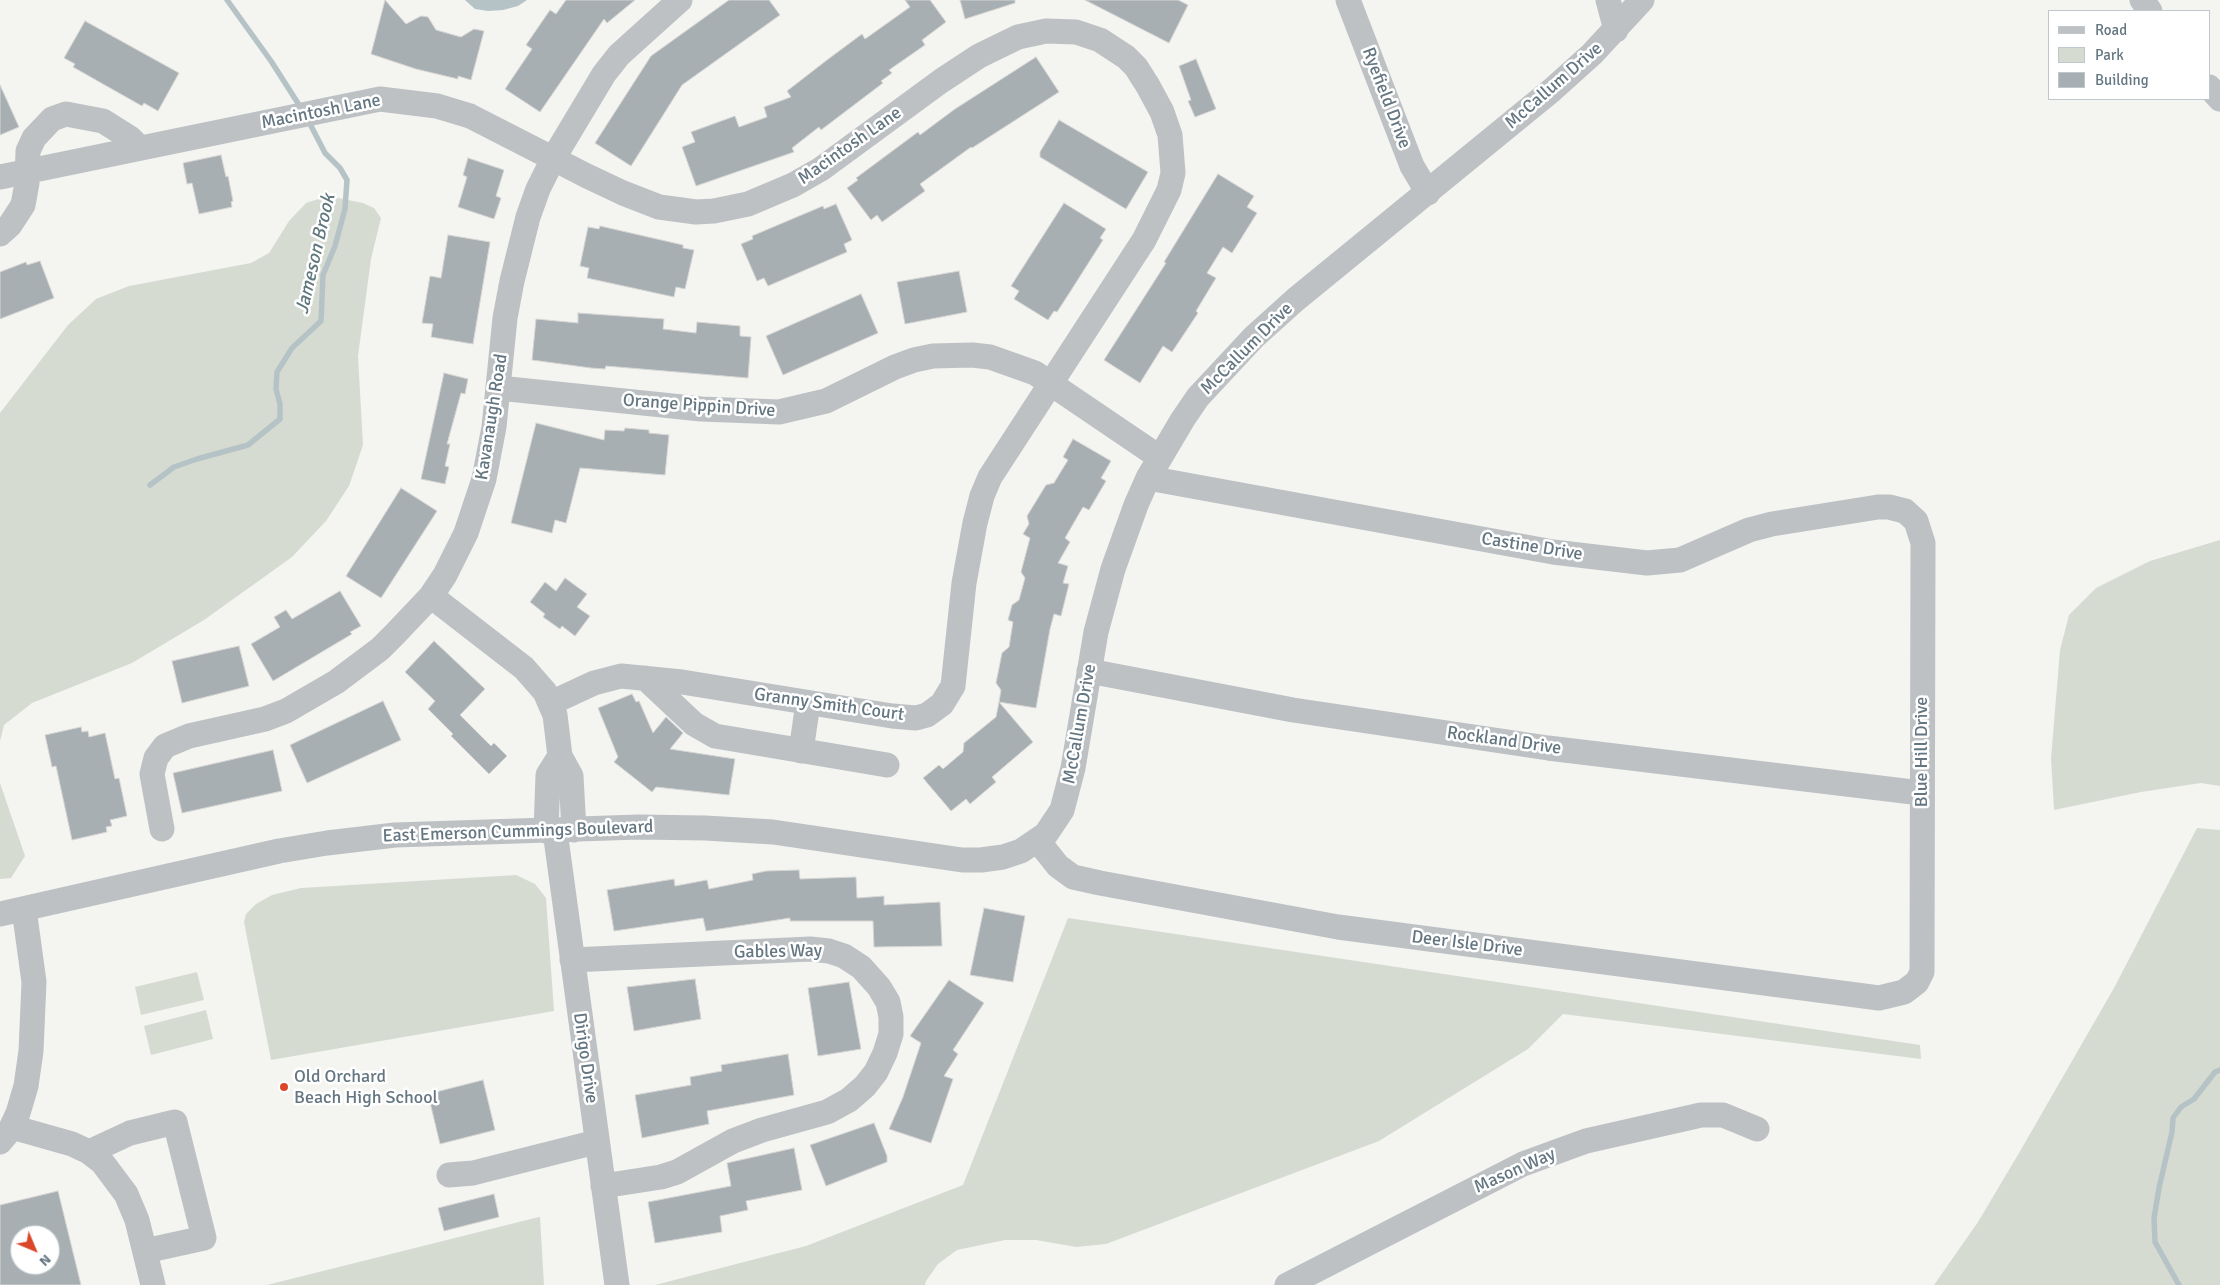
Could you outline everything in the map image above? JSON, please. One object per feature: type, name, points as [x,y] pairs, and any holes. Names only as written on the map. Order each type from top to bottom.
[{"type":"street","name":"Kavanaugh Road","points":[[162,830],[152,774],[156,758],[165,746],[189,736],[265,719],[305,701],[336,682],[380,649],[430,596],[455,557],[477,504],[494,427],[512,280],[528,218],[538,189],[553,159],[591,94],[619,55],[680,0]]},
{"type":"street","name":"Ryefield Drive","points":[[1348,0],[1412,166],[1428,193]]},
{"type":"street","points":[[1608,0],[1616,30]]},
{"type":"street","name":"McCallum Drive","points":[[1038,841],[1058,818],[1066,799],[1074,768],[1088,671],[1113,568],[1136,505],[1154,468],[1198,397],[1254,337],[1302,294],[1552,90],[1616,30],[1642,0]]},
{"type":"street","name":"Macintosh Lane","points":[[0,177],[26,170],[380,99],[437,106],[470,116],[624,193],[660,206],[696,212],[730,209],[779,192],[821,169],[941,82],[1002,44],[1033,33],[1051,31],[1076,32],[1100,40],[1126,57],[1136,67],[1162,112],[1170,135],[1173,173],[1169,190],[1144,240],[1051,383]]},
{"type":"street","points":[[2210,88],[2220,99]]},
{"type":"street","points":[[0,234],[10,225],[23,206],[28,183],[26,170],[28,151],[34,138],[52,118],[66,114],[103,121],[130,138],[140,148]]},
{"type":"street","name":"Orange Pippin Drive","points":[[499,388],[701,408],[779,412],[826,401],[895,367],[914,360],[933,356],[972,355],[990,357],[1035,373],[1051,383],[1154,468]]},
{"type":"street","name":"Granny Smith Court","points":[[551,703],[608,678],[621,676],[645,678],[892,716],[916,718],[934,710],[948,698],[956,673],[964,583],[982,496],[990,477],[1051,383]]},
{"type":"street","name":"Castine Drive","points":[[1154,468],[1553,552],[1648,563],[1680,560],[1749,530],[1798,519],[1878,507],[1899,509],[1911,516]]},
{"type":"street","name":"Blue Hill Drive","points":[[1911,516],[1919,528],[1923,543],[1922,972],[1911,988]]},
{"type":"street","points":[[430,596],[524,668],[539,682],[551,703]]},
{"type":"street","name":"Rockland Drive","points":[[1088,671],[1293,710],[1548,748],[1921,793]]},
{"type":"street","points":[[645,678],[702,730],[724,739],[886,765]]},
{"type":"street","name":"Dirigo Drive","points":[[551,703],[560,756],[572,776],[558,830],[572,960],[617,1285]]},
{"type":"street","points":[[801,751],[808,703]]},
{"type":"street","name":"East Emerson Cummings Boulevard","points":[[0,914],[307,845],[395,835],[673,828],[773,832],[936,856],[981,860],[1012,855],[1038,841]]},
{"type":"street","name":"Deer Isle Drive","points":[[1038,841],[1058,866],[1074,876],[1100,883],[1338,927],[1879,998],[1897,995],[1911,988]]},
{"type":"street","points":[[24,909],[33,964],[34,1010],[26,1086],[18,1113],[6,1134],[72,1144],[89,1152],[102,1162],[126,1194],[137,1220],[153,1285]]},
{"type":"street","name":"Gables Way","points":[[572,960],[810,949],[830,951],[844,956],[861,967],[879,987],[888,1002],[891,1017],[891,1034],[876,1072],[865,1086],[849,1100],[827,1112],[762,1130],[733,1141],[676,1172],[661,1177],[603,1186]]},
{"type":"street","name":"Mason Way","points":[[1287,1285],[1523,1164],[1586,1141],[1701,1115],[1723,1115],[1757,1130]]},
{"type":"street","points":[[89,1152],[130,1133],[175,1122],[204,1238],[145,1251]]},
{"type":"street","points":[[449,1175],[473,1173],[596,1142]]},
{"type":"green space","points":[[328,196],[363,203],[374,208],[381,218],[371,259],[358,356],[363,445],[349,486],[326,521],[292,557],[204,620],[132,663],[32,703],[4,725],[0,741],[0,413],[68,325],[96,299],[129,286],[251,263],[269,253],[289,221],[306,203]]},
{"type":"green space","points":[[2220,540],[2220,786],[2201,783],[2141,792],[2054,810],[2051,758],[2060,650],[2069,615],[2096,588],[2150,561]]},
{"type":"green space","points":[[0,783],[25,856],[11,878],[0,879]]},
{"type":"green space","points":[[2197,828],[2220,830],[2220,1285],[1934,1285],[1978,1222],[2114,988]]},
{"type":"green space","points":[[516,875],[535,884],[546,898],[554,1011],[271,1060],[244,922],[246,914],[256,904],[272,895],[301,888]]},
{"type":"green space","points":[[1068,918],[1920,1045],[1921,1059],[1563,1014],[1528,1049],[1379,1141],[1106,1244],[1076,1247],[1036,1240],[1005,1240],[957,1250],[938,1264],[925,1285],[655,1285],[806,1246],[963,1185]]},
{"type":"green space","points":[[197,972],[204,1000],[141,1015],[135,987]]},
{"type":"green space","points":[[206,1010],[213,1039],[151,1055],[144,1026]]},
{"type":"green space","points":[[539,1217],[544,1285],[267,1285]]},
{"type":"shaded area","points":[[465,0],[527,0],[518,6],[488,11],[475,9]]},
{"type":"building","points":[[385,0],[406,24],[421,16],[428,17],[436,30],[461,37],[474,29],[484,31],[471,80],[458,76],[458,79],[416,69],[371,54]]},
{"type":"building","points":[[566,0],[635,0],[607,23],[604,19],[540,112],[505,89],[532,49],[526,45],[550,10],[556,14]]},
{"type":"building","points":[[729,0],[769,0],[780,15],[682,85],[631,166],[595,143],[651,56]]},
{"type":"building","points":[[905,0],[930,0],[946,22],[922,40],[925,45],[889,70],[892,73],[881,81],[883,83],[821,130],[819,127],[792,148],[794,152],[696,186],[682,147],[695,142],[691,132],[735,116],[739,127],[767,117],[764,107],[791,97],[787,91],[827,60],[862,34],[865,39],[910,7]]},
{"type":"building","points":[[960,0],[1015,0],[1015,3],[965,19]]},
{"type":"building","points":[[1085,0],[1178,0],[1188,5],[1169,43]]},
{"type":"building","points":[[85,21],[179,73],[158,111],[144,103],[142,106],[73,67],[75,64],[64,58]]},
{"type":"building","points":[[1036,57],[1059,92],[971,147],[920,184],[925,191],[882,222],[877,215],[871,220],[847,188],[858,180],[856,178],[918,132],[920,135],[955,109]]},
{"type":"building","points":[[1196,59],[1216,109],[1195,117],[1188,101],[1191,100],[1179,66]]},
{"type":"building","points":[[0,85],[19,127],[0,135]]},
{"type":"building","points":[[1059,120],[1148,172],[1126,209],[1040,157],[1040,152]]},
{"type":"building","points":[[221,155],[226,177],[228,176],[233,201],[231,202],[232,207],[199,214],[192,183],[187,184],[183,163]]},
{"type":"building","points":[[468,158],[504,170],[496,196],[501,198],[494,219],[458,207],[467,177],[463,175]]},
{"type":"building","points":[[1218,174],[1254,196],[1247,207],[1257,213],[1232,253],[1223,247],[1207,273],[1216,278],[1196,311],[1198,313],[1172,352],[1163,346],[1140,383],[1104,360],[1166,263],[1164,262]]},
{"type":"building","points":[[1064,203],[1106,229],[1100,238],[1103,240],[1070,292],[1057,312],[1054,311],[1048,320],[1014,299],[1019,291],[1011,286]]},
{"type":"building","points":[[836,204],[852,240],[844,244],[847,252],[768,286],[764,278],[757,281],[741,244],[753,239],[752,236],[792,219],[823,206],[824,209]]},
{"type":"building","points":[[600,226],[683,245],[683,248],[694,250],[685,289],[676,287],[674,297],[587,278],[589,268],[580,266],[588,227],[599,229]]},
{"type":"building","points":[[448,235],[490,242],[473,344],[431,337],[433,324],[422,323],[430,276],[441,278]]},
{"type":"building","points":[[40,261],[54,298],[0,319],[0,272],[26,262],[27,265]]},
{"type":"building","points":[[959,271],[967,312],[905,324],[897,282]]},
{"type":"building","points":[[861,294],[878,333],[783,375],[766,336]]},
{"type":"building","points":[[578,313],[664,319],[663,329],[696,333],[697,322],[740,326],[740,336],[751,337],[748,378],[606,366],[605,369],[591,368],[532,360],[536,319],[578,323]]},
{"type":"building","points":[[444,373],[468,379],[465,394],[461,393],[447,444],[450,444],[445,466],[449,467],[445,484],[421,479]]},
{"type":"building","points":[[536,423],[604,440],[605,430],[624,431],[625,428],[649,430],[649,433],[669,435],[665,475],[580,468],[566,523],[555,520],[552,533],[511,523]]},
{"type":"building","points":[[1073,439],[1111,461],[1101,478],[1106,481],[1089,510],[1083,507],[1065,538],[1070,542],[1058,563],[1068,566],[1063,583],[1069,584],[1061,616],[1054,614],[1050,629],[1036,708],[999,702],[1001,690],[996,683],[1002,653],[1009,647],[1013,622],[1008,620],[1012,605],[1019,600],[1025,578],[1021,572],[1030,538],[1023,534],[1029,524],[1027,516],[1046,485],[1054,483],[1068,460],[1063,457]]},
{"type":"building","points":[[401,488],[437,511],[381,598],[346,576]]},
{"type":"building","points":[[565,578],[587,594],[577,607],[590,616],[575,636],[562,626],[560,629],[543,617],[545,614],[530,602],[545,582],[556,591]]},
{"type":"building","points":[[340,591],[361,626],[350,632],[352,634],[273,681],[251,644],[280,627],[274,617],[286,610],[292,619]]},
{"type":"building","points":[[434,641],[485,689],[460,715],[491,746],[494,743],[507,756],[489,774],[451,736],[453,734],[428,709],[435,701],[405,672]]},
{"type":"building","points":[[239,646],[249,686],[182,703],[172,661]]},
{"type":"building","points":[[632,694],[636,702],[639,701],[653,733],[666,717],[683,733],[670,749],[735,759],[729,795],[656,787],[652,792],[614,762],[618,757],[598,708]]},
{"type":"building","points":[[383,701],[401,740],[307,783],[290,745]]},
{"type":"building","points":[[999,702],[1033,742],[992,777],[996,782],[970,804],[966,799],[951,811],[923,778],[939,765],[943,769],[963,752],[964,743],[996,717]]},
{"type":"building","points":[[81,727],[82,732],[88,731],[89,737],[105,733],[115,779],[119,778],[127,816],[110,820],[112,826],[106,827],[107,832],[72,840],[56,766],[52,767],[45,735]]},
{"type":"building","points":[[273,750],[282,791],[182,813],[173,773]]},
{"type":"building","points":[[799,870],[800,879],[856,877],[857,898],[884,896],[884,905],[940,902],[942,946],[874,947],[873,921],[790,921],[790,918],[706,931],[703,918],[614,931],[607,890],[674,879],[675,886],[707,880],[709,889],[753,880],[752,874],[766,871]]},
{"type":"building","points":[[984,908],[1025,916],[1013,982],[970,975]]},
{"type":"building","points":[[695,979],[701,1019],[634,1031],[627,987]]},
{"type":"building","points":[[949,980],[984,1003],[953,1050],[958,1054],[944,1076],[953,1079],[931,1143],[889,1129],[903,1097],[921,1043],[910,1036]]},
{"type":"building","points":[[849,982],[861,1049],[818,1056],[808,988]]},
{"type":"building","points":[[788,1054],[794,1095],[707,1111],[709,1124],[642,1138],[635,1095],[691,1085],[690,1077],[722,1071],[721,1065]]},
{"type":"building","points":[[483,1080],[495,1130],[440,1144],[428,1094]]},
{"type":"building","points":[[874,1123],[887,1156],[887,1162],[826,1186],[810,1145]]},
{"type":"building","points":[[794,1148],[802,1190],[746,1201],[748,1210],[720,1216],[722,1232],[655,1243],[648,1202],[731,1186],[727,1163]]},
{"type":"building","points":[[58,1191],[81,1285],[0,1285],[0,1205]]},
{"type":"building","points":[[494,1194],[499,1217],[444,1231],[438,1208]]},
{"type":"waterway","name":"Jameson Brook","points":[[227,0],[271,61],[301,108]]},
{"type":"waterway","name":"Jameson Brook","points":[[150,485],[174,467],[248,445],[280,419],[280,404],[276,389],[277,372],[292,348],[321,321],[323,275],[335,246],[345,209],[347,180],[340,168],[325,153],[308,120]]},
{"type":"waterway","points":[[2179,1285],[2155,1242],[2154,1218],[2159,1188],[2172,1132],[2173,1118],[2181,1107],[2194,1099],[2215,1072],[2220,1070]]},
{"type":"place","name":"Old Orchard Beach High School","points":[[284,1087]]}]
